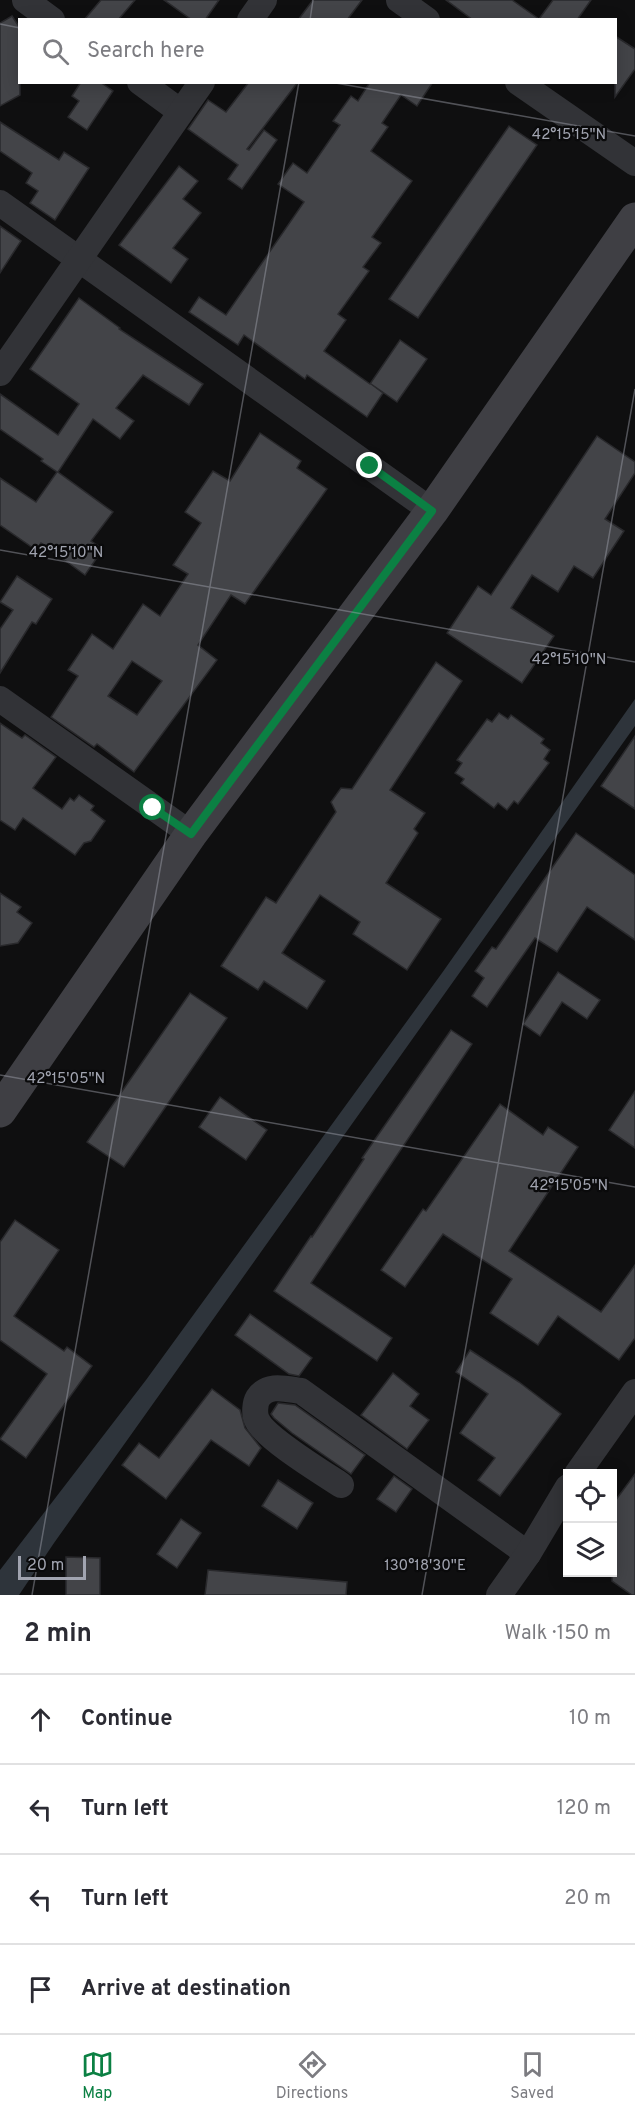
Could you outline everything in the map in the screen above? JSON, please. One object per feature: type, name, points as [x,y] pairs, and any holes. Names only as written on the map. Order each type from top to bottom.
[{"type":"street","points":[[25,0],[49,18]]},
{"type":"street","points":[[251,18],[264,0]]},
{"type":"street","points":[[399,0],[424,18]]},
{"type":"street","points":[[143,84],[180,112]]},
{"type":"street","points":[[0,373],[201,84]]},
{"type":"street","points":[[521,84],[635,164]]},
{"type":"street","points":[[0,203],[432,511]]},
{"type":"street","points":[[0,1111],[191,834],[432,511],[635,219]]},
{"type":"street","points":[[0,699],[191,834]]},
{"type":"street","points":[[341,1485],[274,1439],[257,1420],[255,1402],[262,1392],[274,1388],[301,1391],[528,1554]]},
{"type":"street","points":[[580,1469],[635,1392]]},
{"type":"street","points":[[499,1595],[528,1554],[563,1494]]},
{"type":"shaded area","points":[[635,699],[635,726],[19,1595],[0,1595],[0,1570],[146,1380],[442,973]]},
{"type":"building","points":[[101,0],[135,0],[120,18],[86,18]]},
{"type":"building","points":[[164,0],[219,0],[206,18],[189,18]]},
{"type":"building","points":[[313,0],[362,0],[348,18],[300,18]]},
{"type":"building","points":[[446,0],[512,0],[538,18],[470,18]]},
{"type":"building","points":[[553,0],[591,0],[578,18],[540,18]]},
{"type":"building","points":[[12,16],[18,25],[20,95],[0,106],[0,23]]},
{"type":"building","points":[[617,37],[635,49],[635,69],[615,97]]},
{"type":"building","points":[[80,84],[103,84],[113,91],[87,130],[68,117],[79,101],[72,96]]},
{"type":"building","points":[[247,84],[296,84],[247,149],[249,150],[264,130],[277,140],[242,189],[228,179],[238,165],[188,129],[208,100],[226,112]]},
{"type":"building","points":[[369,84],[432,84],[417,106],[401,95],[382,123],[388,127],[371,151],[412,181],[372,237],[381,243],[363,267],[369,271],[338,314],[346,320],[324,351],[370,384],[400,340],[427,359],[397,402],[371,384],[383,393],[367,417],[307,375],[305,379],[244,335],[238,345],[189,312],[199,297],[226,315],[304,202],[278,184],[293,163],[307,173],[340,125],[333,121],[351,96],[358,101]]},
{"type":"building","points":[[0,122],[59,160],[64,152],[89,168],[55,220],[30,203],[38,191],[26,183],[32,173],[0,151]]},
{"type":"building","points":[[509,126],[537,145],[418,318],[389,299]]},
{"type":"building","points":[[179,166],[198,181],[183,199],[201,213],[173,248],[188,259],[171,283],[119,245]]},
{"type":"building","points":[[0,226],[21,241],[0,273]]},
{"type":"building","points":[[79,298],[119,329],[203,384],[189,405],[143,375],[116,408],[134,421],[120,439],[93,419],[58,472],[113,512],[91,541],[103,549],[85,575],[41,543],[36,550],[0,525],[0,478],[36,502],[57,472],[41,461],[43,459],[0,429],[0,394],[58,435],[79,404],[30,369]]},
{"type":"building","points":[[260,433],[301,461],[297,468],[327,489],[245,604],[231,595],[198,645],[217,660],[134,772],[97,744],[94,747],[51,717],[78,676],[68,670],[92,634],[113,649],[143,604],[160,616],[188,574],[173,565],[201,523],[185,512],[213,471],[230,481]],"holes":[[[132,661],[162,681],[137,715],[108,696]]]},
{"type":"building","points":[[597,436],[635,462],[635,473],[605,519],[624,531],[593,578],[574,566],[558,592],[532,575],[511,608],[554,636],[522,683],[447,633],[478,586],[491,595]]},
{"type":"building","points":[[17,576],[52,599],[36,624],[32,622],[0,673],[0,629],[13,610],[0,602]]},
{"type":"building","points":[[436,662],[462,681],[390,790],[425,813],[414,829],[418,833],[386,883],[441,919],[407,970],[353,934],[360,922],[320,895],[282,953],[325,981],[307,1009],[264,981],[258,990],[221,966],[266,897],[276,903],[336,812],[331,802],[341,788],[352,789]]},
{"type":"building","points":[[499,713],[508,719],[511,715],[544,739],[541,743],[550,750],[544,759],[549,763],[518,804],[514,801],[507,810],[498,803],[494,808],[461,783],[464,779],[455,773],[462,763],[457,760],[487,719],[492,722]]},
{"type":"building","points":[[0,723],[22,738],[25,735],[56,757],[33,788],[62,809],[70,798],[74,801],[79,795],[94,806],[91,810],[105,821],[91,841],[84,843],[75,855],[23,818],[15,830],[0,820]]},
{"type":"building","points":[[635,736],[635,809],[601,786]]},
{"type":"building","points":[[576,833],[635,875],[635,940],[587,907],[557,952],[535,938],[487,1007],[472,996],[484,978],[475,971],[492,947],[496,949]]},
{"type":"building","points":[[0,893],[21,907],[17,912],[32,923],[18,943],[0,946]]},
{"type":"building","points":[[558,972],[600,1000],[587,1019],[562,1002],[540,1036],[523,1024]]},
{"type":"building","points":[[190,993],[227,1018],[124,1167],[87,1142]]},
{"type":"building","points":[[451,1030],[472,1044],[311,1283],[392,1338],[377,1361],[274,1291],[364,1159],[362,1158]]},
{"type":"building","points":[[635,1091],[635,1148],[609,1130]]},
{"type":"building","points":[[220,1097],[267,1130],[246,1160],[199,1127]]},
{"type":"building","points":[[500,1104],[543,1135],[548,1127],[578,1147],[509,1251],[601,1312],[635,1265],[635,1338],[619,1360],[558,1316],[538,1345],[490,1313],[512,1279],[443,1234],[405,1287],[381,1270],[423,1209],[426,1211]]},
{"type":"building","points":[[15,1220],[59,1250],[14,1316],[64,1351],[67,1347],[92,1366],[26,1458],[0,1439],[47,1374],[0,1340],[0,1242]]},
{"type":"building","points":[[250,1314],[312,1358],[299,1376],[289,1374],[235,1335]]},
{"type":"building","points":[[470,1350],[519,1382],[561,1414],[500,1496],[478,1480],[495,1458],[460,1433],[488,1394],[456,1372]]},
{"type":"building","points":[[393,1373],[419,1394],[410,1406],[429,1420],[407,1449],[361,1415]]},
{"type":"building","points":[[212,1389],[240,1410],[245,1428],[261,1448],[249,1466],[211,1440],[166,1499],[122,1465],[139,1443],[159,1458]]},
{"type":"building","points":[[278,1403],[295,1405],[365,1455],[351,1474],[274,1418],[271,1414]]},
{"type":"building","points":[[635,1474],[635,1595],[612,1581],[612,1577],[617,1577],[617,1498]]},
{"type":"building","points":[[394,1476],[412,1489],[396,1512],[377,1499]]},
{"type":"building","points":[[278,1480],[313,1503],[297,1529],[262,1506]]},
{"type":"building","points":[[181,1519],[201,1533],[177,1568],[157,1554]]},
{"type":"building","points":[[66,1557],[100,1558],[100,1595],[66,1595]]},
{"type":"building","points":[[208,1570],[347,1582],[346,1595],[205,1595]]},
{"type":"route","points":[[153,808],[191,834],[432,511],[370,466]]}]
